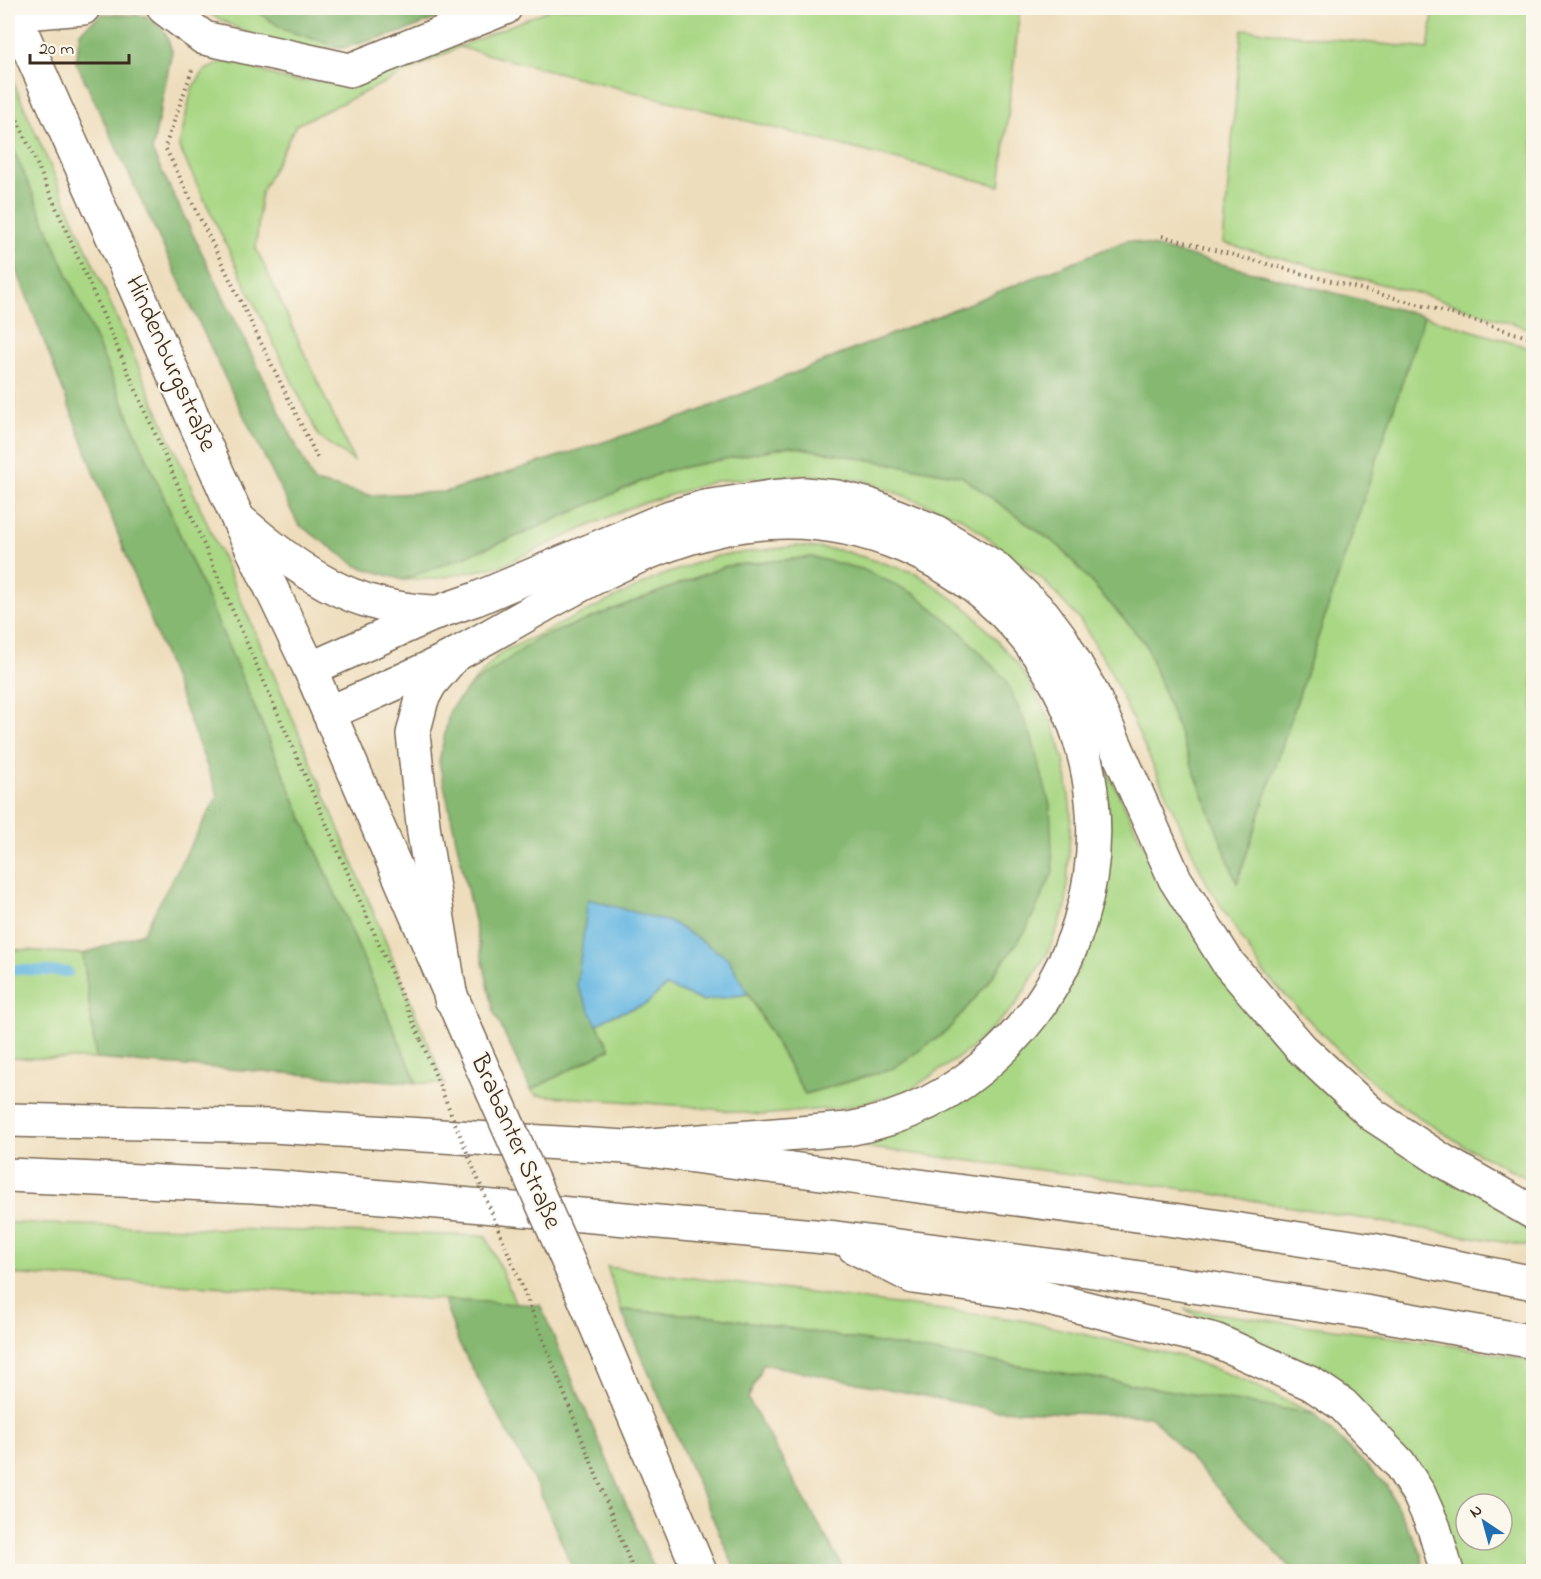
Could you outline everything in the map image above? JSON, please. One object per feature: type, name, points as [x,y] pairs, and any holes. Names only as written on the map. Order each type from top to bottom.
[{"type":"main road","name":"Hindenburgstraße","points":[[83,8],[12,11],[238,519],[329,713]]},
{"type":"main road","points":[[164,8],[204,38],[350,70],[505,8]]},
{"type":"main road","points":[[310,669],[438,612],[476,599],[670,517],[737,500],[804,494],[837,497],[869,505],[934,531],[994,567],[1043,614],[1061,638],[1093,695],[1175,879],[1228,963],[1300,1048],[1373,1115],[1443,1161],[1533,1213]]},
{"type":"main road","points":[[238,519],[278,553],[348,595],[383,607],[438,612]]},
{"type":"main road","points":[[329,713],[455,654],[572,590],[680,541],[743,525],[801,522],[831,524],[860,530],[920,553],[950,569],[981,592],[1025,635],[1041,656],[1059,686],[1083,747],[1089,776],[1094,843],[1092,879],[1084,914],[1060,974],[1040,1006],[1013,1038],[980,1071],[925,1105],[872,1125],[848,1129],[626,1147]]},
{"type":"main road","points":[[451,999],[424,833],[413,734],[422,699],[430,684],[455,654]]},
{"type":"main road","name":"Brabanter Straße","points":[[329,713],[451,999],[590,1311],[700,1572]]},
{"type":"main road","points":[[8,1120],[272,1126],[626,1147],[1178,1221],[1372,1250],[1533,1283]]},
{"type":"main road","points":[[8,1175],[272,1186],[836,1238],[1087,1270],[1365,1312],[1533,1342]]},
{"type":"main road","points":[[836,1238],[913,1277],[1025,1293],[1215,1340],[1312,1384],[1343,1405],[1399,1463],[1419,1494],[1434,1528],[1447,1572]]},
{"type":"path","points":[[204,38],[165,147],[318,459]]},
{"type":"path","points":[[8,98],[421,1040],[532,1311],[634,1572]]},
{"type":"path","points":[[1162,236],[1436,309],[1533,339]]},
{"type":"green space","points":[[198,8],[252,8],[285,30],[343,48],[287,49],[274,47]]},
{"type":"green space","points":[[252,8],[453,8],[453,12],[402,32],[343,48],[285,30]]},
{"type":"green space","points":[[553,8],[1020,8],[1000,186],[459,47]]},
{"type":"green space","points":[[1434,8],[1533,8],[1533,330],[1428,296],[1223,243],[1242,29],[1428,49]]},
{"type":"green space","points":[[102,14],[146,16],[165,32],[172,51],[152,151],[314,482],[370,495],[445,492],[689,415],[1128,240],[1424,316],[1237,883],[1145,643],[1060,547],[961,476],[790,446],[665,471],[520,535],[403,580],[357,566],[298,524],[228,384],[76,62],[80,32]]},
{"type":"green space","points":[[457,37],[459,47],[296,125],[261,193],[256,248],[354,461],[319,437],[179,147],[192,88],[205,70],[224,62],[239,64],[291,81],[336,81]]},
{"type":"green space","points":[[8,70],[287,705],[445,1084],[417,1083],[8,137]]},
{"type":"green space","points":[[8,137],[417,1083],[96,1059],[83,954],[143,933],[218,795],[8,247]]},
{"type":"green space","points":[[1424,316],[1533,349],[1533,1181],[1466,1147],[1406,1109],[1351,1064],[1263,972],[1206,882],[1107,664],[1080,620],[1044,581],[962,518],[863,480],[799,475],[716,481],[631,507],[500,566],[434,579],[403,580],[520,535],[665,471],[790,446],[961,476],[1060,547],[1145,643],[1237,882]]},
{"type":"green space","points":[[796,546],[840,550],[916,573],[969,610],[1018,664],[1052,722],[1064,760],[1071,813],[1066,906],[1048,952],[1015,1006],[968,1051],[907,1092],[847,1107],[761,1115],[687,1106],[536,1095],[531,1090],[610,1049],[597,1025],[610,1016],[646,1004],[666,986],[702,1001],[748,994],[805,1094],[892,1069],[946,1032],[988,983],[812,557],[726,566],[537,639],[469,687],[500,653],[660,576],[717,556]]},
{"type":"green space","points":[[812,557],[862,569],[915,594],[958,629],[1005,679],[1031,735],[1050,805],[1053,872],[1026,930],[988,983],[946,1032],[892,1069],[805,1094],[728,958],[577,985],[610,1049],[531,1090],[494,1012],[439,762],[450,709],[469,687],[537,639],[726,566]]},
{"type":"green space","points":[[1102,760],[1141,840],[1268,1033],[1533,1226],[1533,1247],[1171,1187],[863,1147],[858,1142],[1006,1065],[1064,997],[1094,937],[1107,876],[1110,829]]},
{"type":"green space","points":[[8,949],[83,954],[96,1059],[8,1058]]},
{"type":"green space","points":[[8,1223],[486,1236],[516,1304],[8,1274]]},
{"type":"green space","points":[[607,1267],[1021,1320],[1180,1356],[1244,1380],[1314,1414],[714,1316],[621,1310]]},
{"type":"green space","points":[[444,1300],[540,1305],[655,1571],[574,1571],[538,1488],[459,1344]]},
{"type":"green space","points":[[1184,1309],[1438,1343],[1533,1361],[1534,1554],[1523,1571],[1458,1571],[1320,1379]]},
{"type":"green space","points":[[621,1310],[714,1316],[1314,1414],[1386,1485],[1422,1555],[1423,1571],[1293,1571],[1151,1416],[995,1410],[763,1364],[748,1399],[845,1571],[736,1571]]},
{"type":"water","points":[[588,899],[673,923],[728,958],[748,994],[702,1001],[666,986],[646,1004],[610,1016],[597,1025],[577,985]]},
{"type":"waterway","points":[[8,969],[68,972]]}]
